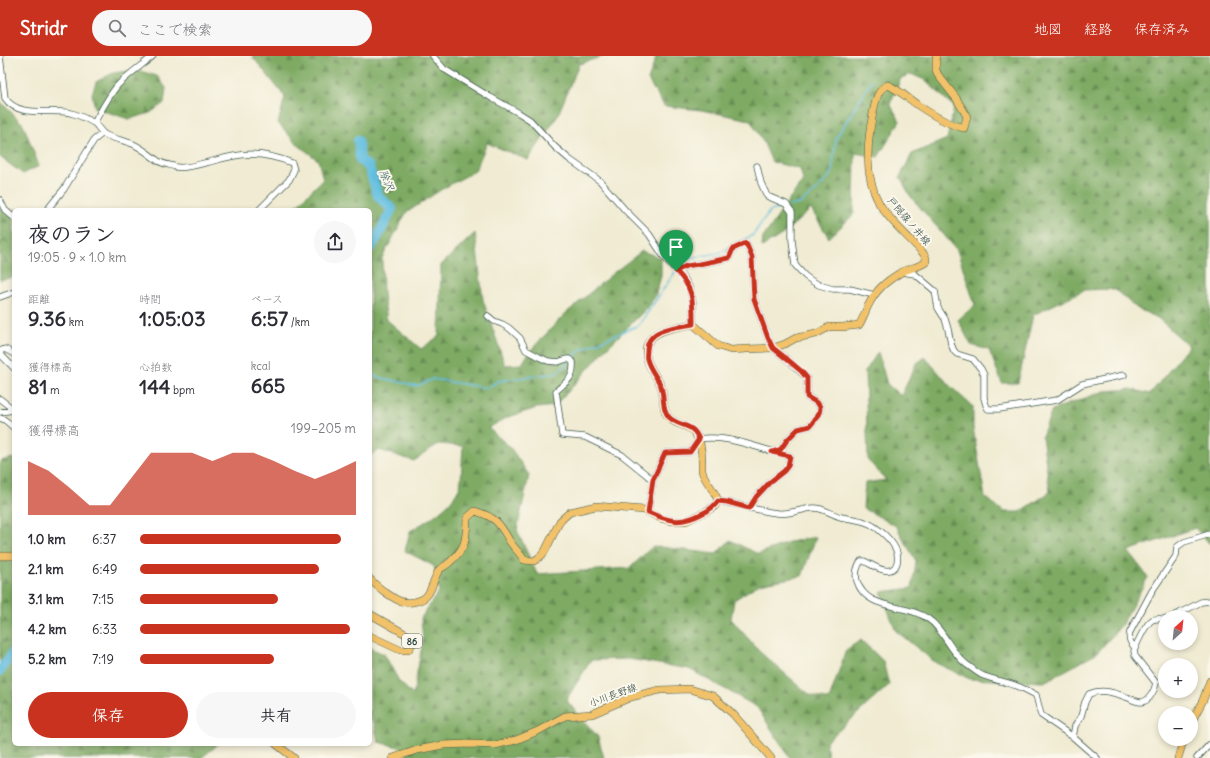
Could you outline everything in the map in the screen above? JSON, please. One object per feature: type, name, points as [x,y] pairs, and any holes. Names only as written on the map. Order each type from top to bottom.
[{"type":"main road","name":"戸隠篠ノ井線","points":[[693,324],[718,346],[731,350],[747,348],[773,348],[796,338],[816,334],[830,327],[859,325],[864,318],[867,307],[881,286],[902,272],[920,266],[926,262],[926,258],[921,250],[887,213],[879,202],[872,186],[868,166],[868,148],[875,102],[884,86],[888,85],[930,113],[950,124],[964,128],[966,117],[965,113],[956,98],[938,75],[936,70],[936,56]]},
{"type":"main road","points":[[372,581],[400,601],[410,602],[422,600],[428,595],[440,570],[450,563],[460,552],[466,539],[467,518],[475,511],[486,514],[499,523],[524,560],[534,561],[545,552],[560,521],[570,512],[596,506],[644,510],[673,521],[686,521],[715,506],[718,501],[702,471],[702,450],[699,439],[694,430],[675,422],[667,415],[663,404],[663,393],[647,359],[647,346],[649,340],[655,334],[693,324]]},
{"type":"main road","points":[[0,556],[12,556]]},
{"type":"main road","name":"86","points":[[372,615],[409,636],[412,639],[412,643],[408,650],[400,650],[372,637]]},
{"type":"main road","points":[[1198,710],[1210,681]]},
{"type":"main road","name":"小川長野線","points":[[393,758],[417,750],[442,745],[495,745],[516,740],[565,716],[592,714],[631,697],[660,690],[690,689],[713,696],[733,714],[771,758]]},
{"type":"main road","points":[[279,746],[294,758]]},
{"type":"main road","points":[[1178,758],[1182,746]]},
{"type":"street","points":[[0,56],[5,98],[14,106],[21,110],[69,113],[77,115],[94,123],[103,133],[115,139],[132,144],[149,153],[160,162],[177,167],[190,166],[234,155],[246,154],[277,157],[292,163],[294,170],[289,180],[262,208]]},
{"type":"street","points":[[94,123],[117,86],[153,56]]},
{"type":"street","points":[[433,56],[444,69],[490,98],[530,120],[555,147],[600,181],[625,210],[649,234],[664,257],[685,280],[690,290],[693,302],[693,324]]},
{"type":"street","points":[[49,208],[64,189],[94,140],[103,133]]},
{"type":"street","points":[[757,166],[761,183],[767,196],[786,204],[792,212],[794,260],[795,265],[800,271],[819,285],[833,289],[850,289],[874,295]]},
{"type":"street","points":[[0,200],[5,210],[12,216]]},
{"type":"street","points":[[676,271],[686,266],[729,258],[733,249],[746,243],[752,257],[754,299],[768,338],[773,348],[801,371],[807,378],[807,397],[820,407],[820,411],[810,426],[798,429],[787,440],[781,449],[772,452]]},
{"type":"street","points":[[902,272],[915,274],[935,291],[938,308],[945,319],[954,351],[957,354],[973,359],[984,375],[984,398],[988,409],[999,409],[1057,400],[1082,384],[1124,375]]},
{"type":"street","points":[[0,297],[12,293]]},
{"type":"street","points":[[488,316],[494,321],[509,328],[520,338],[526,350],[539,358],[558,362],[569,359],[572,362],[573,374],[556,391],[562,435],[586,437],[622,455],[653,480]]},
{"type":"street","points":[[12,353],[5,349],[0,352],[12,366]]},
{"type":"street","points":[[0,399],[12,408]]},
{"type":"street","points":[[0,412],[12,410]]},
{"type":"street","points":[[0,418],[12,426]]},
{"type":"street","points":[[648,512],[653,480],[665,453],[690,452],[699,439],[710,437],[734,440],[790,456],[788,466],[756,497],[749,508]]},
{"type":"street","points":[[718,501],[786,514],[812,508],[820,508],[840,517],[865,522],[879,530],[891,541],[894,546],[898,560],[897,565],[893,569],[884,571],[864,561],[858,564],[856,579],[859,587],[865,595],[874,601],[895,608],[913,611],[926,617],[935,624],[960,659],[966,664],[983,676],[1018,686],[1036,695],[1041,715],[1073,737],[1097,758]]},
{"type":"street","points":[[1135,648],[1130,642],[1130,632],[1152,591],[1176,556],[1177,547],[1184,542],[1210,534]]},
{"type":"street","points":[[1186,610],[1201,602],[1210,601]]},
{"type":"street","points":[[1073,737],[1075,726],[1081,716],[1089,694],[1104,691],[1116,693],[1142,702],[1152,695],[1156,687],[1156,683],[1135,656],[1134,651],[1146,627],[1151,621],[1158,619]]},
{"type":"street","points":[[1197,758],[1210,744]]},
{"type":"green space","points":[[252,56],[604,56],[579,64],[557,117],[528,160],[487,143],[475,171],[442,189],[406,213],[382,258],[383,294],[387,320],[421,349],[439,336],[441,265],[475,233],[483,300],[505,365],[522,364],[530,351],[564,315],[612,274],[642,251],[661,258],[661,276],[655,297],[644,311],[603,352],[554,406],[537,408],[508,417],[488,428],[510,447],[529,475],[517,530],[537,574],[630,568],[653,546],[716,554],[730,540],[758,554],[789,542],[816,537],[802,576],[759,584],[734,600],[731,619],[761,653],[810,695],[829,700],[846,650],[861,640],[883,661],[889,685],[826,742],[828,758],[790,758],[757,707],[689,669],[629,659],[591,660],[566,700],[598,737],[604,758],[408,758],[399,747],[378,742],[374,723],[372,720],[372,649],[384,654],[399,681],[413,695],[423,640],[421,618],[439,591],[434,566],[405,551],[410,531],[439,512],[457,493],[461,482],[463,446],[438,444],[414,461],[379,450],[372,454],[372,208],[295,207],[323,179],[318,160],[297,144],[278,123],[285,97]]},
{"type":"green space","points":[[654,56],[1210,56],[1210,544],[1195,528],[1128,551],[1148,577],[1121,626],[1096,654],[1044,682],[970,679],[936,663],[896,631],[881,592],[912,588],[916,561],[896,526],[863,508],[865,483],[886,480],[868,460],[865,372],[878,352],[887,384],[901,396],[916,364],[925,357],[950,386],[973,407],[973,428],[985,497],[1004,512],[1020,512],[1050,492],[1042,436],[1052,410],[1105,391],[1131,389],[1150,394],[1189,346],[1158,318],[1138,309],[1114,289],[1084,290],[1033,315],[1018,383],[1002,383],[989,350],[971,345],[958,320],[975,305],[957,250],[911,197],[900,177],[912,154],[947,139],[954,107],[925,80],[911,74],[901,78],[890,104],[900,121],[878,157],[855,153],[854,214],[829,238],[811,209],[783,234],[762,247],[763,238],[803,180],[800,169],[772,162],[763,141],[750,120],[701,110],[664,106],[648,80],[656,58]]},
{"type":"green space","points":[[136,70],[157,76],[166,88],[164,103],[150,113],[129,119],[95,108],[92,94],[96,82],[113,73]]},
{"type":"green space","points":[[0,101],[23,124],[39,166],[23,174],[0,157]]},
{"type":"green space","points":[[0,209],[12,210],[12,277],[0,280]]},
{"type":"green space","points":[[12,458],[12,746],[216,746],[201,758],[0,758],[0,461]]},
{"type":"waterway","points":[[790,206],[801,203],[818,189],[832,173],[836,138],[872,80]]},
{"type":"waterway","name":"除沢","points":[[358,141],[360,160],[369,167],[378,196],[392,209],[372,245]]},
{"type":"waterway","points":[[677,269],[683,259],[719,253],[753,235],[770,211],[786,207]]},
{"type":"waterway","points":[[572,358],[580,350],[639,325],[675,272]]},
{"type":"waterway","points":[[372,375],[417,386],[433,379],[487,388],[498,381],[557,373],[569,361]]},
{"type":"waterway","name":"除沢","points":[[0,671],[12,654]]},
{"type":"route","points":[[746,243],[752,257],[754,299],[768,338],[773,348],[801,371],[807,378],[807,397],[820,407],[820,411],[810,426],[798,429],[787,440],[781,449],[772,452],[790,456],[788,466],[756,497],[749,508],[718,501],[715,506],[705,512],[686,521],[680,522],[660,518],[648,512],[653,480],[665,453],[690,452],[699,439],[694,430],[675,422],[667,415],[663,404],[663,393],[647,359],[647,346],[649,340],[655,334],[693,324],[693,302],[690,290],[685,280],[676,271],[686,266],[729,258],[733,249],[746,243]]}]
